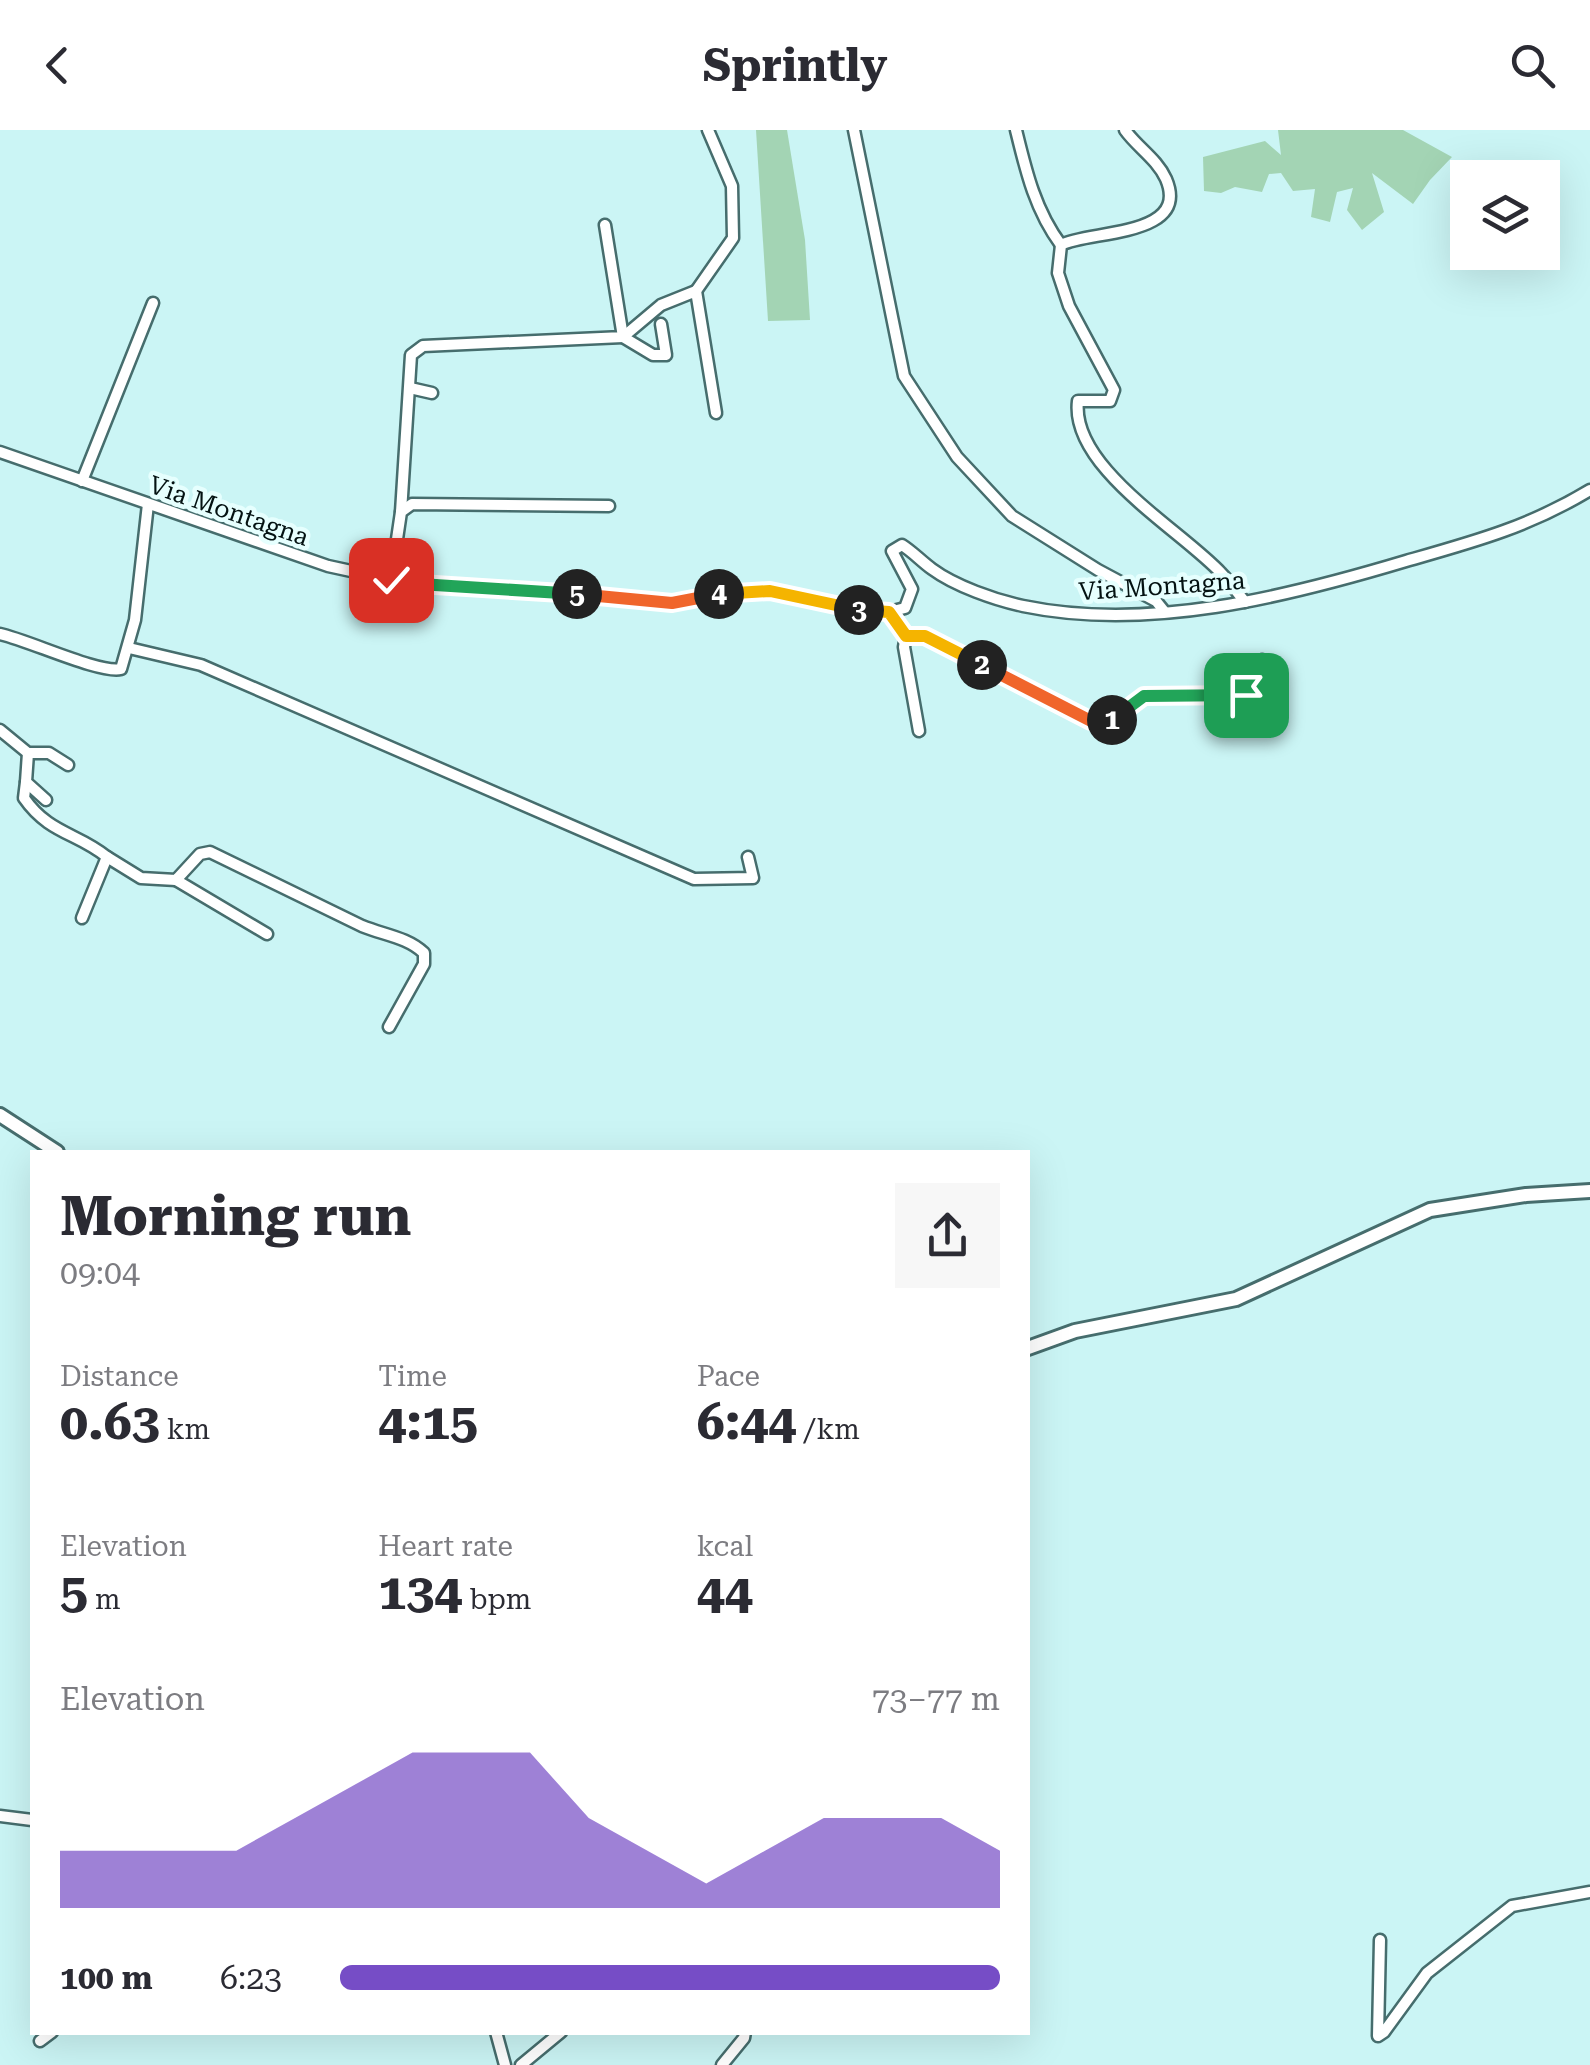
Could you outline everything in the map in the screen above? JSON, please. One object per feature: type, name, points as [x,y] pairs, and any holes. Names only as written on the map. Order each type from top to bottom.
[{"type":"main road","points":[[0,1115],[54,1150]]},
{"type":"main road","points":[[1030,1347],[1075,1332],[1236,1299],[1430,1210],[1526,1195],[1590,1191]]},
{"type":"street","points":[[623,337],[661,304],[696,290],[733,238],[732,186],[708,130]]},
{"type":"street","points":[[854,130],[904,376],[956,457],[1012,516],[1156,601],[1164,611]]},
{"type":"street","points":[[1016,130],[1032,194],[1045,224],[1061,245],[1058,274],[1069,306],[1114,390],[1110,401],[1078,401],[1076,420],[1104,467],[1156,519],[1220,571],[1246,602]]},
{"type":"street","points":[[1061,245],[1074,238],[1148,226],[1164,210],[1170,195],[1165,178],[1125,130]]},
{"type":"street","points":[[605,224],[623,337]]},
{"type":"street","points":[[696,290],[716,413]]},
{"type":"street","points":[[82,481],[152,303]]},
{"type":"street","points":[[391,580],[402,512],[411,355],[423,346],[623,337],[653,355],[666,355],[662,324]]},
{"type":"street","points":[[410,388],[432,393]]},
{"type":"street","name":"Via Montagna","points":[[0,452],[328,566],[411,584],[672,603],[731,592],[770,591],[821,604],[889,612],[906,608],[912,589],[886,547],[902,545],[934,571],[1020,606],[1090,616],[1164,611],[1246,602],[1316,588],[1516,529],[1590,490]]},
{"type":"street","points":[[0,634],[110,672],[120,669],[135,620],[148,504]]},
{"type":"street","points":[[402,512],[412,504],[609,506]]},
{"type":"street","points":[[889,612],[906,636],[904,647],[919,730]]},
{"type":"street","points":[[906,636],[925,636],[1091,721],[1114,720],[1144,696],[1246,695],[1266,672],[1262,660]]},
{"type":"street","points":[[129,648],[201,665],[694,879],[753,878],[748,856]]},
{"type":"street","points":[[0,730],[28,753],[50,753],[68,765]]},
{"type":"street","points":[[28,753],[24,798],[34,813],[141,878],[176,880],[267,934]]},
{"type":"street","points":[[26,782],[46,800]]},
{"type":"street","points":[[176,880],[200,854],[210,852],[362,926],[385,936],[410,940],[424,953],[424,964],[388,1027]]},
{"type":"street","points":[[82,918],[106,857]]},
{"type":"street","points":[[0,1816],[30,1820]]},
{"type":"street","points":[[1380,1940],[1378,2036],[1427,1973],[1512,1906],[1590,1892]]},
{"type":"street","points":[[40,2041],[48,2035]]},
{"type":"street","points":[[497,2035],[504,2065]]},
{"type":"street","points":[[522,2065],[557,2035]]},
{"type":"street","points":[[722,2065],[744,2035]]},
{"type":"green space","points":[[756,130],[787,130],[805,240],[810,320],[768,321]]},
{"type":"green space","points":[[1278,130],[1403,130],[1452,157],[1413,204],[1372,173],[1384,212],[1362,230],[1347,210],[1353,188],[1337,192],[1330,222],[1311,217],[1315,189],[1293,191],[1281,173],[1269,174],[1262,192],[1235,187],[1221,193],[1204,191],[1203,157],[1265,141],[1281,155]]},
{"type":"route","points":[[391,580],[672,603],[731,592],[770,591],[821,604],[889,612],[906,636],[925,636],[1091,721],[1114,720],[1144,696],[1246,695]]}]
